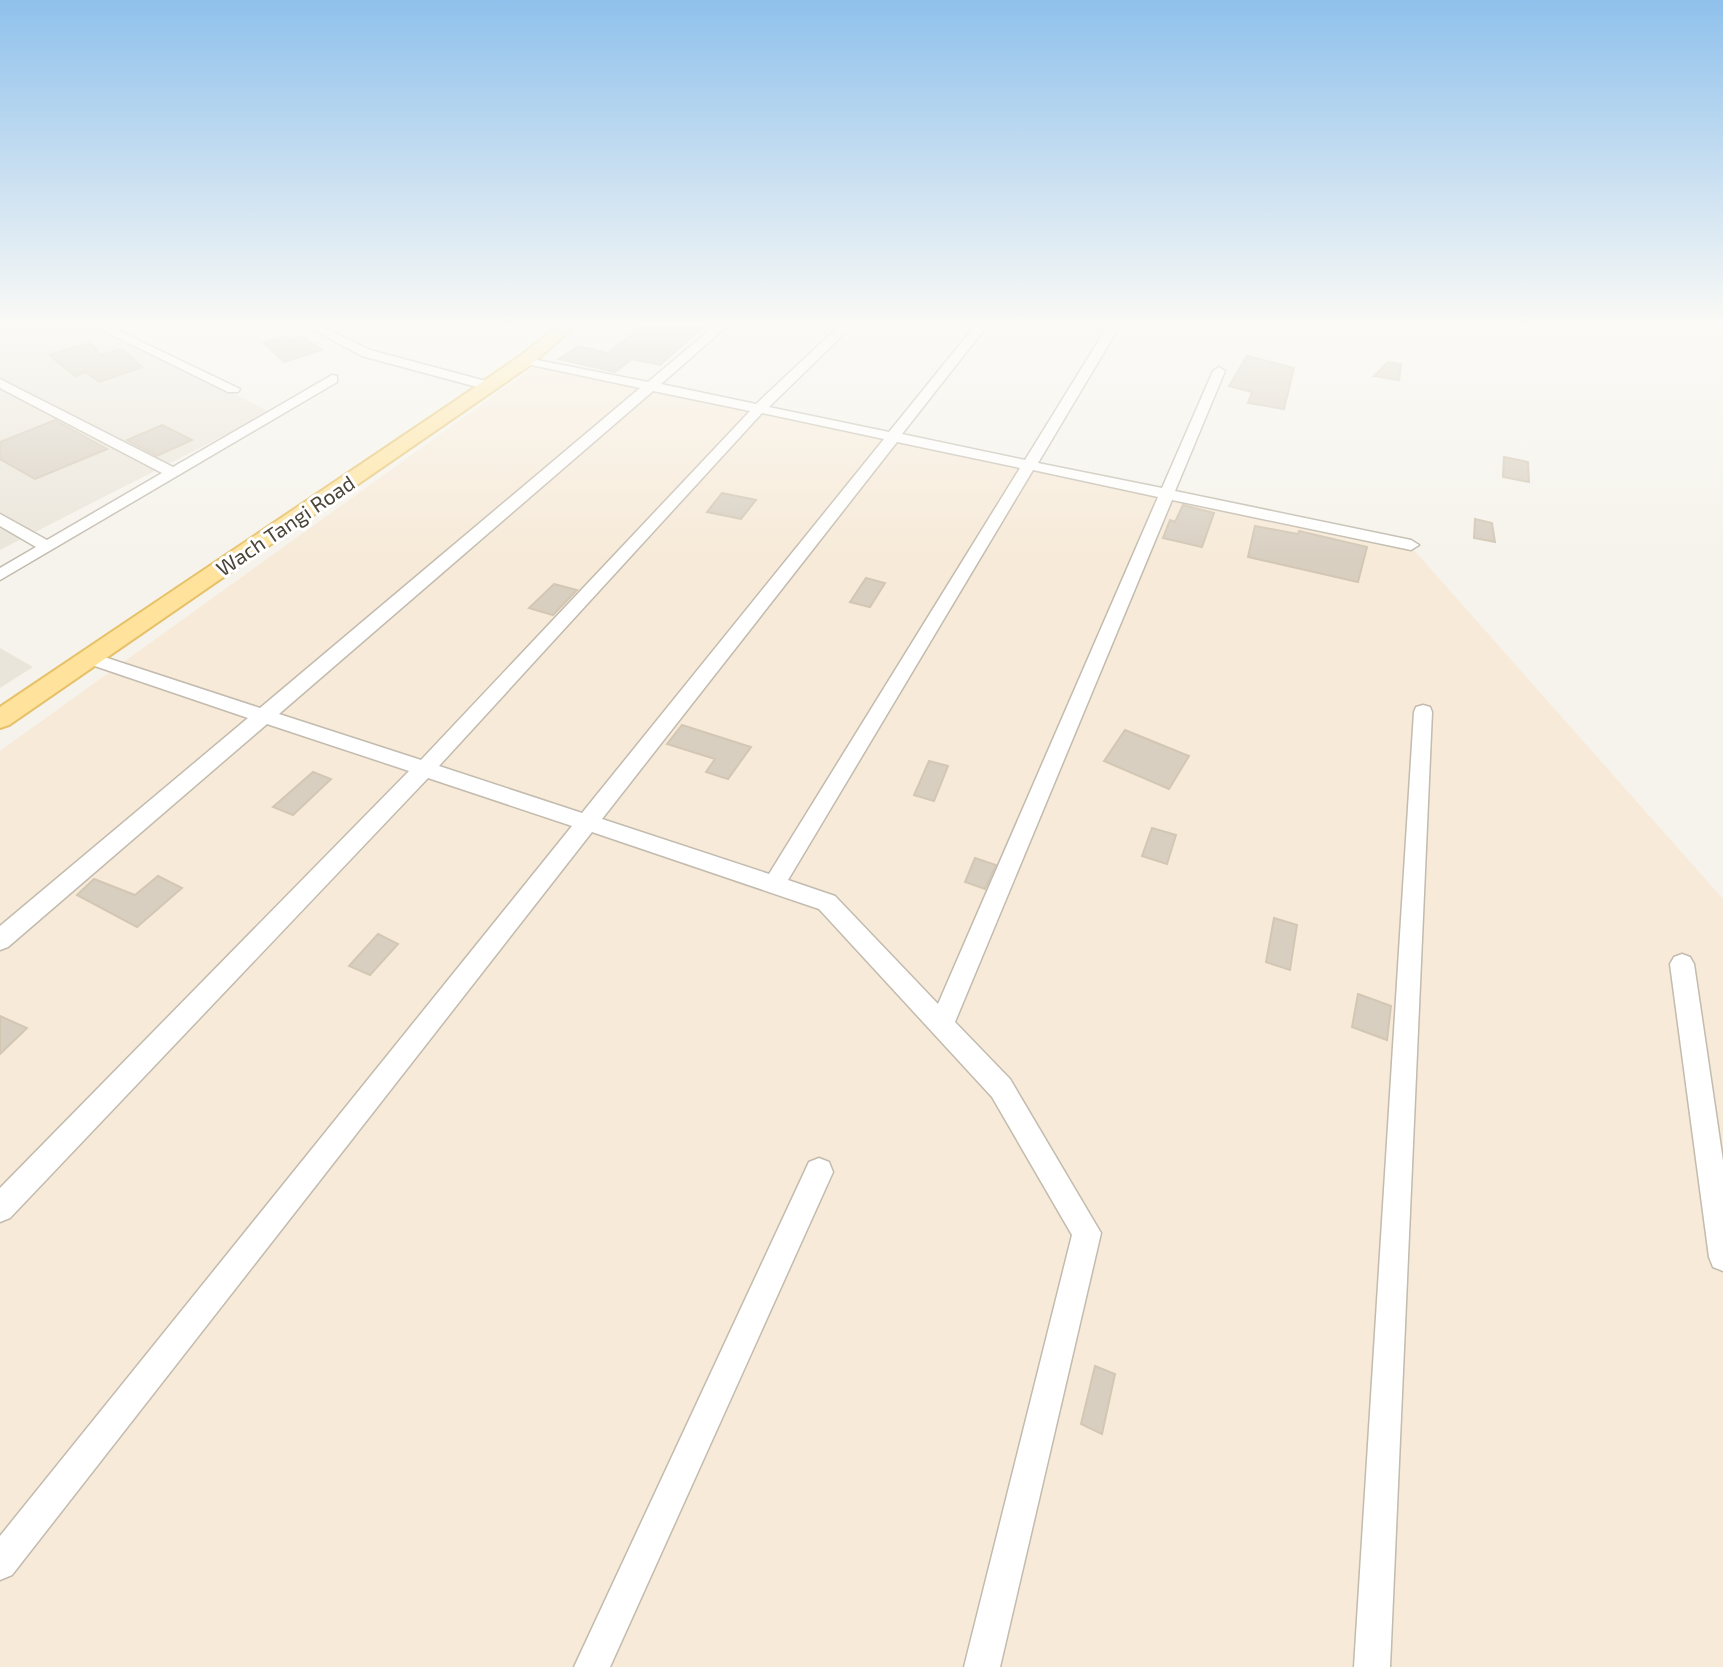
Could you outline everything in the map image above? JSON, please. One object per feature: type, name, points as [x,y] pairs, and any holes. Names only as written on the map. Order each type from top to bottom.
[{"type":"main road","name":"Wach Tangi Road","points":[[0,719],[460,405]]},
{"type":"street","points":[[42,405],[173,473]]},
{"type":"street","points":[[0,575],[288,405]]},
{"type":"street","points":[[0,940],[629,405]]},
{"type":"street","points":[[736,405],[1410,545]]},
{"type":"street","points":[[0,1208],[424,769],[765,405]]},
{"type":"street","points":[[0,1563],[918,405]]},
{"type":"street","points":[[774,885],[1065,405]]},
{"type":"street","points":[[942,1024],[1205,405]]},
{"type":"street","points":[[0,519],[47,547]]},
{"type":"street","points":[[89,658],[827,902],[1001,1088],[1087,1233],[982,1667]]},
{"type":"street","points":[[1372,1667],[1423,712]]},
{"type":"street","points":[[1682,964],[1723,1257]]},
{"type":"street","points":[[592,1667],[819,1172]]},
{"type":"shaded area","points":[[0,405],[256,405],[270,412],[0,550]]},
{"type":"shaded area","points":[[481,405],[746,405],[1412,548],[1723,899],[1723,1667],[0,1667],[0,751]]},
{"type":"shaded area","points":[[0,648],[33,667],[0,688]]},
{"type":"building","points":[[1259,405],[1285,405],[1284,409]]},
{"type":"building","points":[[55,420],[107,449],[35,479],[0,459],[0,442]]},
{"type":"building","points":[[162,425],[192,440],[157,456],[127,440]]},
{"type":"building","points":[[1504,457],[1528,462],[1529,482],[1503,477]]},
{"type":"building","points":[[722,493],[756,500],[741,519],[707,512]]},
{"type":"building","points":[[1183,505],[1214,513],[1202,547],[1163,538],[1170,520],[1175,522]]},
{"type":"building","points":[[1475,519],[1492,523],[1495,542],[1474,538]]},
{"type":"building","points":[[1255,526],[1298,534],[1299,531],[1367,547],[1358,582],[1248,557]]},
{"type":"building","points":[[866,578],[885,583],[870,607],[850,602]]},
{"type":"building","points":[[554,584],[577,590],[553,615],[529,608]]},
{"type":"building","points":[[682,725],[751,747],[728,779],[706,772],[715,759],[667,744]]},
{"type":"building","points":[[1125,730],[1189,756],[1169,789],[1104,761]]},
{"type":"building","points":[[929,761],[948,766],[934,801],[914,795]]},
{"type":"building","points":[[313,772],[331,779],[293,815],[273,807]]},
{"type":"building","points":[[1152,828],[1176,835],[1167,864],[1142,856]]},
{"type":"building","points":[[975,858],[996,865],[985,889],[965,882]]},
{"type":"building","points":[[158,876],[182,888],[137,927],[77,895],[94,879],[135,895]]},
{"type":"building","points":[[1274,918],[1297,925],[1290,970],[1266,962]]},
{"type":"building","points":[[378,934],[398,944],[370,975],[349,966]]},
{"type":"building","points":[[1358,994],[1391,1006],[1387,1040],[1352,1027]]},
{"type":"building","points":[[0,1016],[27,1028],[0,1054]]},
{"type":"building","points":[[1095,1366],[1115,1374],[1102,1434],[1081,1424]]}]
